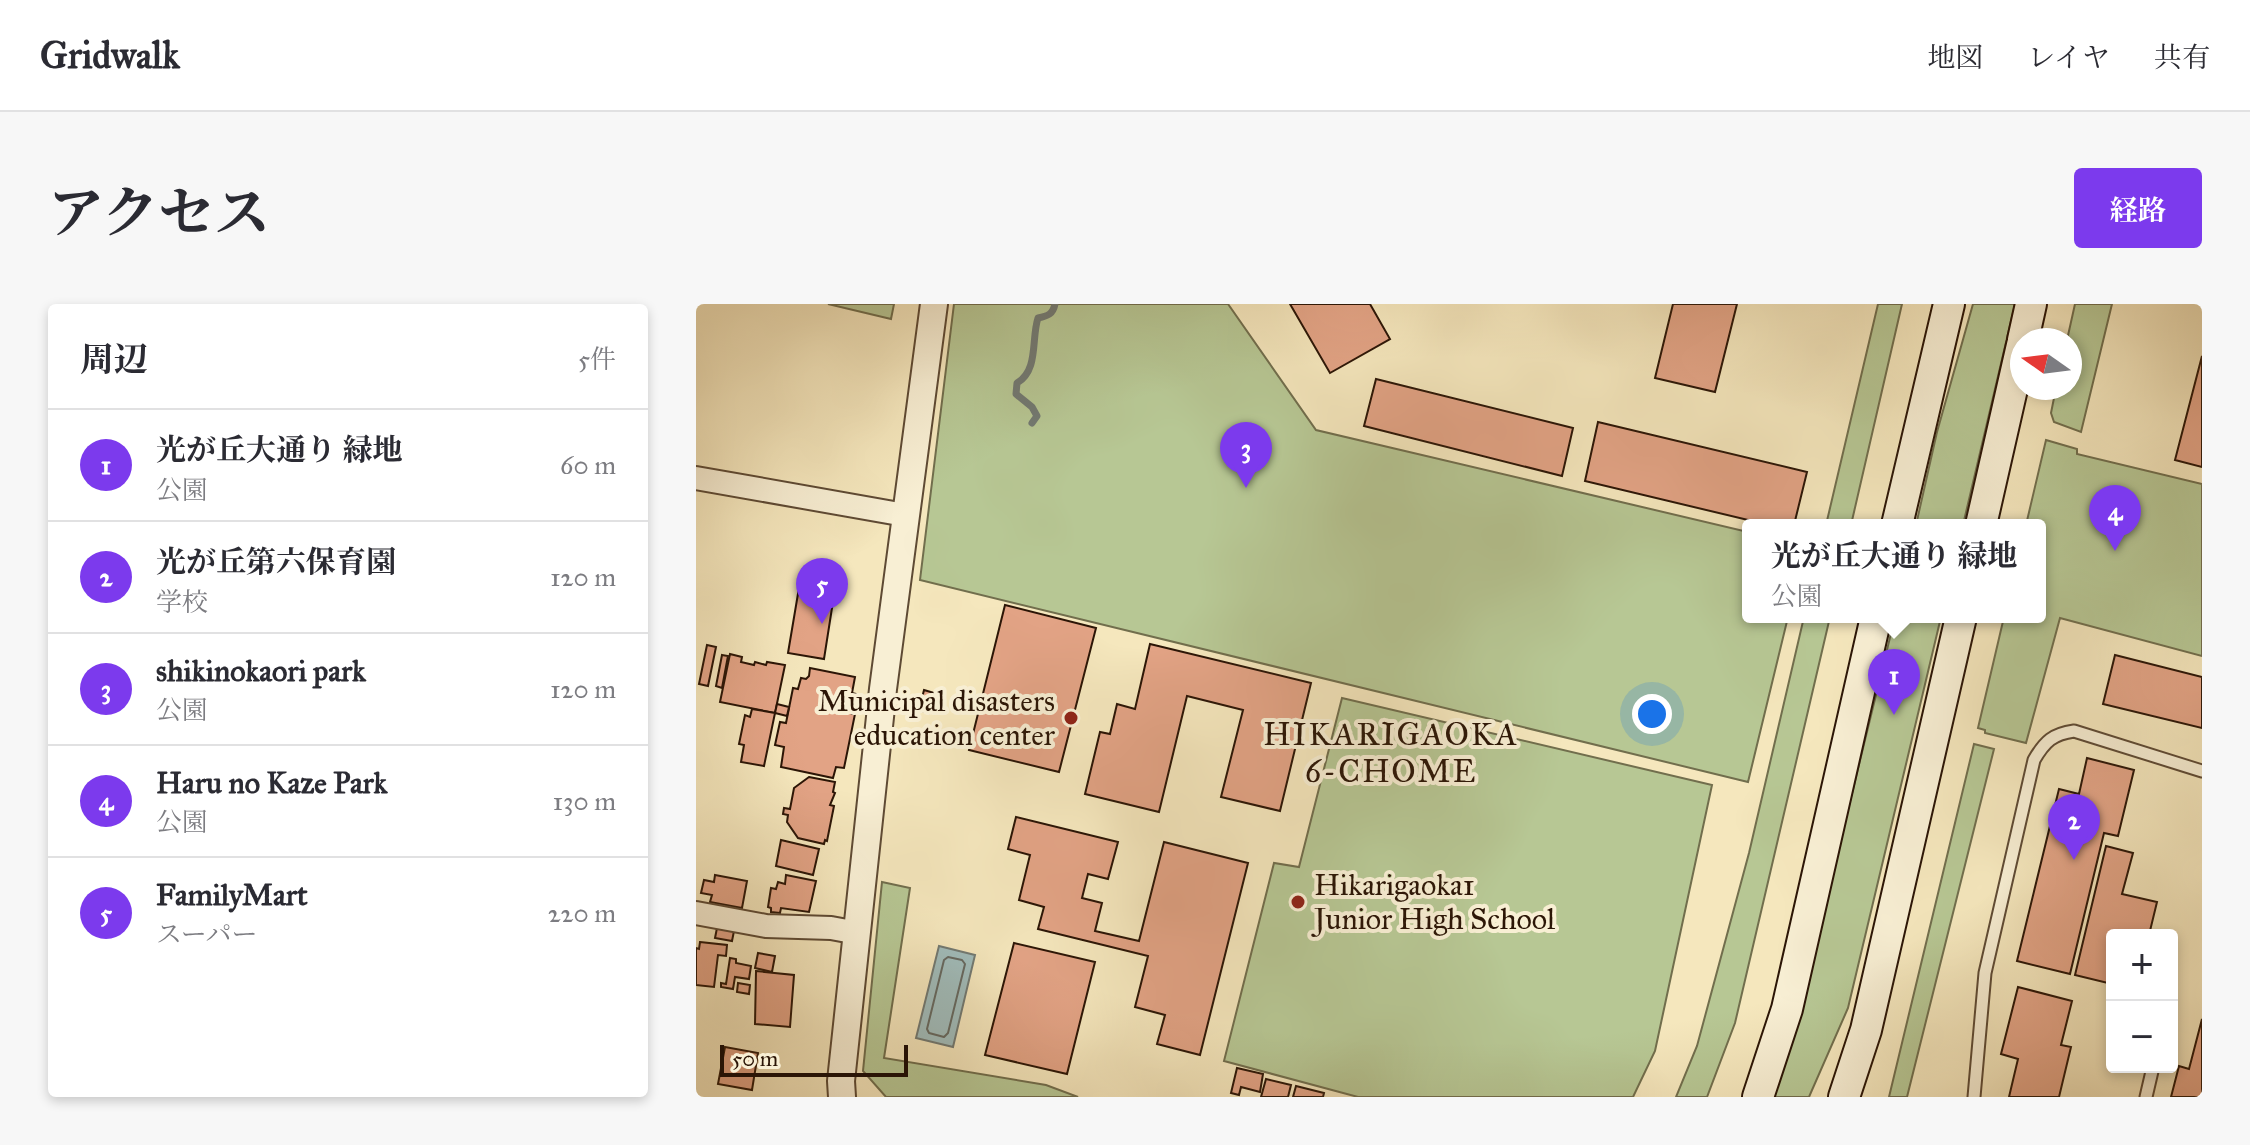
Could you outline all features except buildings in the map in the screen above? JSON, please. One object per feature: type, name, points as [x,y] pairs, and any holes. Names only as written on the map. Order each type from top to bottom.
[{"type":"main road","points":[[1898,519],[1949,304]]},
{"type":"main road","points":[[2026,328],[2031,304]]},
{"type":"main road","points":[[1982,519],[2010,399]]},
{"type":"main road","points":[[1758,1097],[1787,1009],[1875,623]]},
{"type":"main road","points":[[1844,1097],[1866,1030],[1960,623]]},
{"type":"street","points":[[842,1097],[841,1081],[883,689],[934,304]]},
{"type":"street","points":[[696,478],[905,515]]},
{"type":"street","points":[[696,913],[766,926],[831,928],[858,933]]},
{"type":"lane","points":[[1974,1097],[1985,973],[2034,760],[2044,742],[2057,734],[2074,731],[2202,771]]},
{"type":"lane","points":[[2146,1097],[2152,1073]]},
{"type":"green space","points":[[828,304],[894,304],[891,319]]},
{"type":"green space","points":[[954,304],[1228,304],[1316,430],[1742,531],[1742,623],[1787,623],[1748,782],[920,580]]},
{"type":"green space","points":[[1878,304],[1902,304],[1852,519],[1827,519]]},
{"type":"green space","points":[[1973,304],[2015,304],[1964,519],[1917,519],[1937,432]]},
{"type":"green space","points":[[2075,304],[2112,304],[2081,432],[2054,422],[2051,413],[2054,400],[2082,400],[2082,328],[2070,328]]},
{"type":"green space","points":[[2046,440],[2077,449],[2077,454],[2202,484],[2202,656],[2060,618],[2026,743],[1985,733],[1985,730],[1978,728],[2003,623],[2046,623],[2046,519],[2027,519]]},
{"type":"green space","points":[[1803,623],[1829,623],[1735,1023],[1707,1097],[1676,1097],[1697,1046],[1749,853]]},
{"type":"green space","points":[[1894,623],[1940,623],[1848,1008],[1809,1097],[1772,1097],[1806,982]]},
{"type":"green space","points":[[1342,698],[1712,785],[1655,1051],[1633,1097],[1358,1097],[1224,1061],[1274,863],[1299,867]]},
{"type":"green space","points":[[1974,744],[1994,749],[1907,1097],[1889,1097]]},
{"type":"green space","points":[[882,882],[910,888],[884,1058],[1046,1085],[1078,1097],[886,1097],[863,1071]]},
{"type":"water","points":[[939,946],[975,955],[953,1047],[916,1038]]},
{"type":"waterway","points":[[1032,423],[1037,416],[1032,407],[1016,394],[1017,383],[1029,370],[1038,318],[1050,314],[1055,304]]},
{"type":"place","name":"shikinokaori park","points":[[1246,488]]},
{"type":"place","name":"Haru no Kaze Park","points":[[2115,551]]},
{"type":"place","name":"FamilyMart","points":[[822,624]]},
{"type":"place","name":"光が丘大通り 緑地","points":[[1894,715]]},
{"type":"place","name":"Municipal disasters education center","points":[[1071,718]]},
{"type":"place","name":"光が丘第六保育園","points":[[2074,860]]},
{"type":"place","name":"Hikarigaoka1 Junior High School","points":[[1298,902]]},
{"type":"district","name":"HIKARIGAOKA 6-CHOME","points":[[1391,752]]}]
